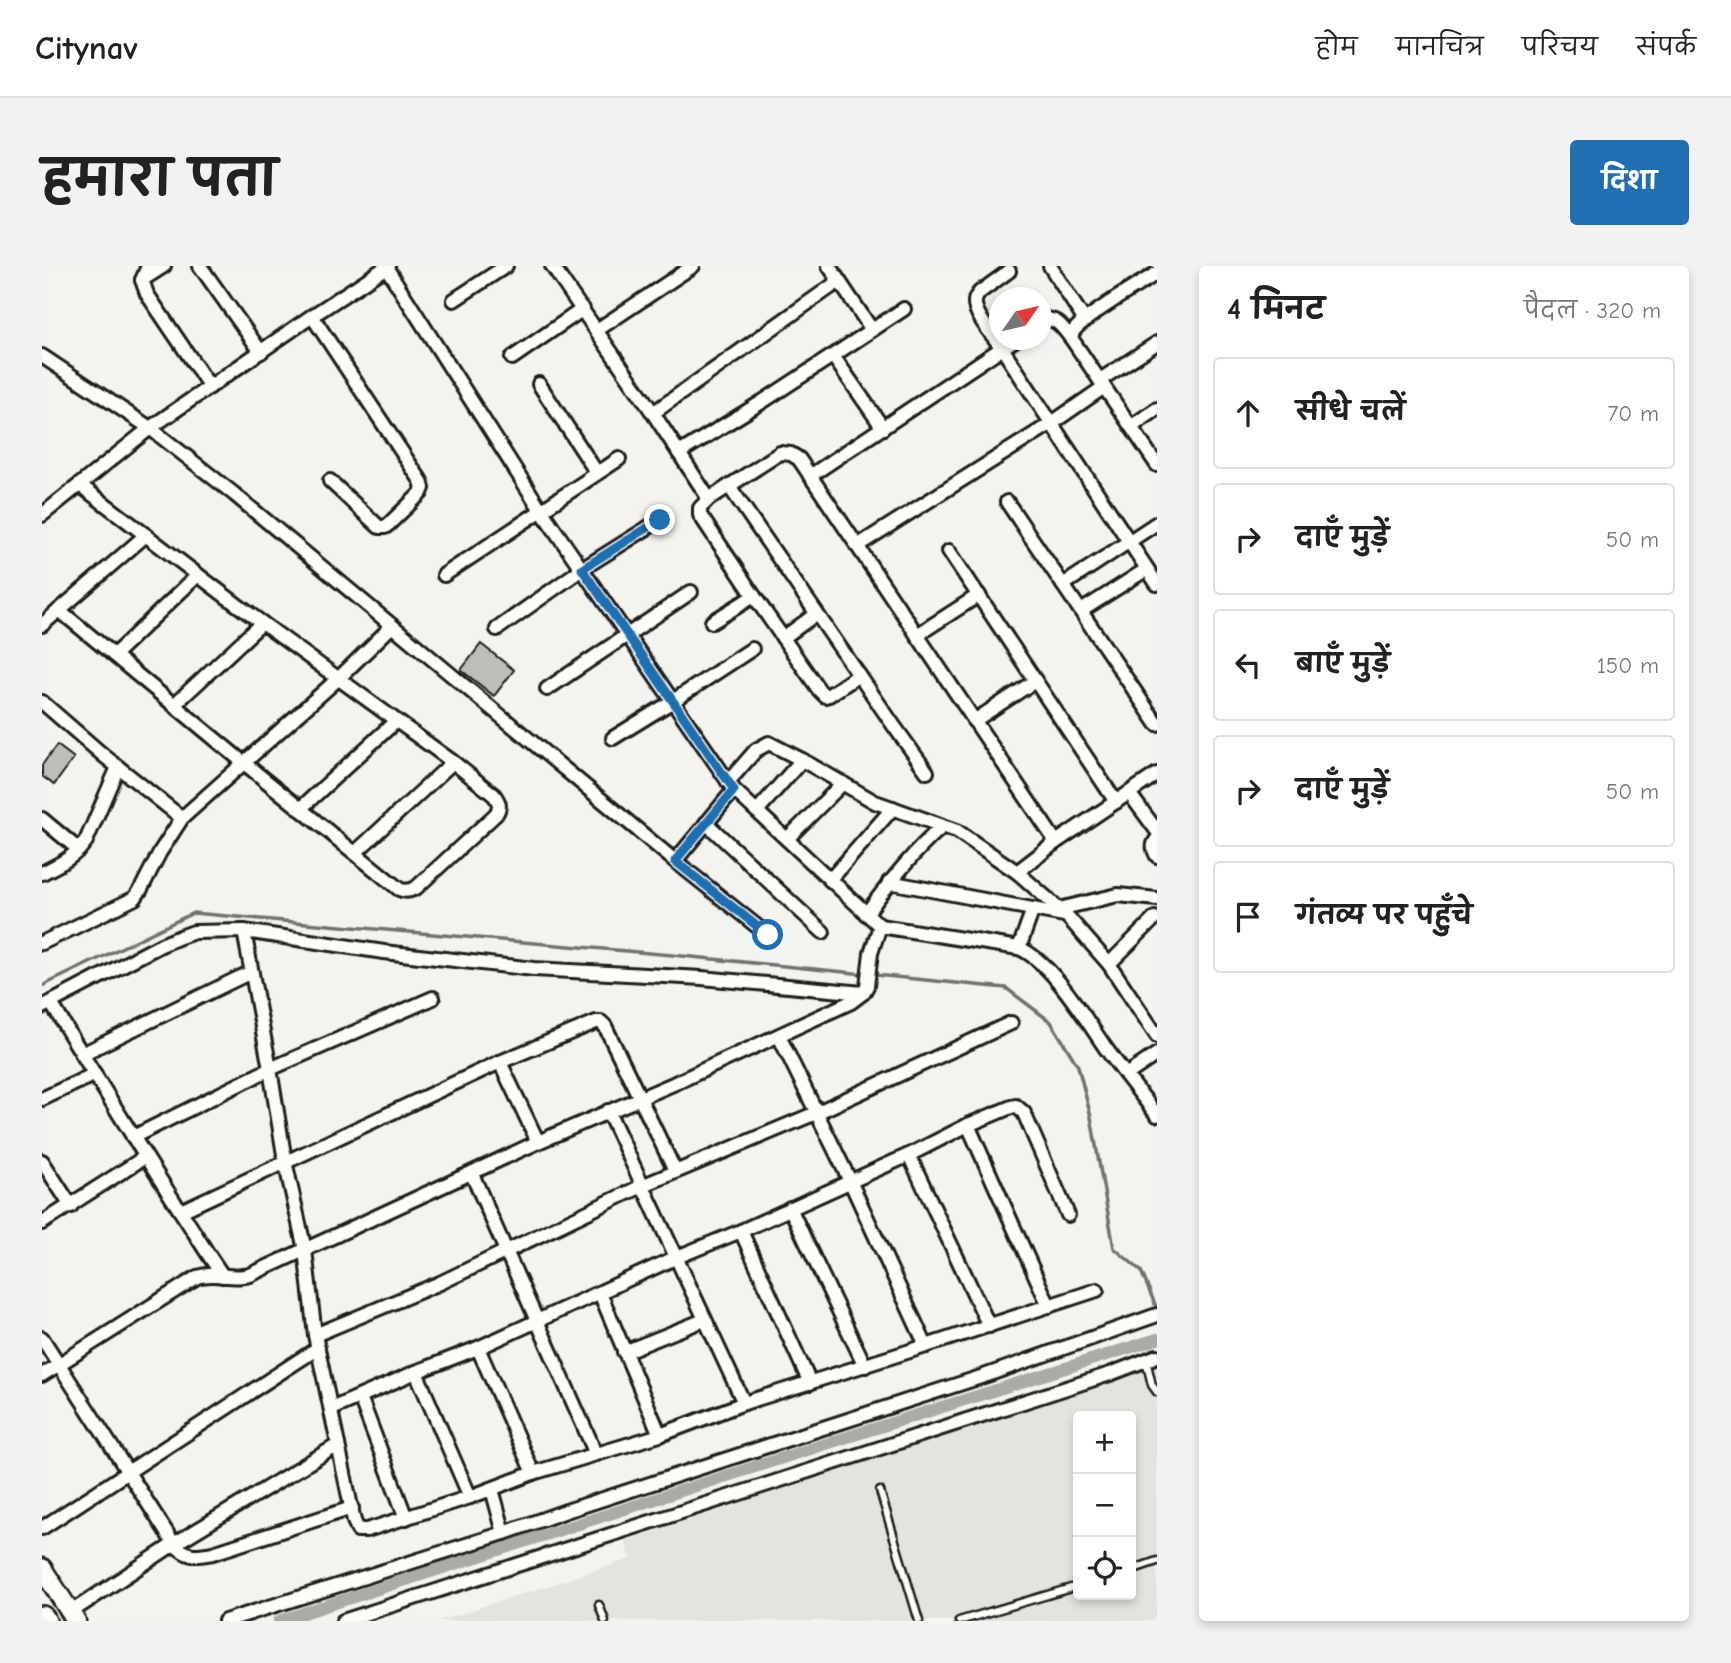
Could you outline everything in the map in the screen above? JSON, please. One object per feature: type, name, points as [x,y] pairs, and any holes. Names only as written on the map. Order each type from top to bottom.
[{"type":"main road","points":[[42,1568],[73,1617]]},
{"type":"street","points":[[148,266],[142,281],[147,294],[210,387]]},
{"type":"street","points":[[142,281],[164,266]]},
{"type":"street","points":[[200,266],[261,352]]},
{"type":"street","points":[[454,300],[506,266]]},
{"type":"street","points":[[552,266],[709,499]]},
{"type":"street","points":[[597,330],[693,266]]},
{"type":"street","points":[[829,266],[872,330]]},
{"type":"street","points":[[1051,266],[1085,321]]},
{"type":"street","points":[[42,515],[150,428],[387,267],[541,510],[731,786],[880,926],[1019,948],[1030,953],[1049,972],[1157,1115]]},
{"type":"street","points":[[989,328],[977,310],[975,301],[980,292],[1009,271]]},
{"type":"street","points":[[1071,338],[1072,333],[1085,321],[1157,273]]},
{"type":"street","points":[[653,413],[839,281]]},
{"type":"street","points":[[512,358],[583,309]]},
{"type":"street","points":[[679,453],[904,309]]},
{"type":"street","points":[[312,316],[421,481],[423,488],[421,494],[389,524],[379,527],[330,481]]},
{"type":"street","points":[[1052,319],[1071,338],[1157,465]]},
{"type":"street","points":[[857,546],[1052,423],[1157,342]]},
{"type":"street","points":[[810,476],[999,350]]},
{"type":"street","points":[[1003,350],[1157,584]]},
{"type":"street","points":[[42,356],[150,428],[234,494],[675,861],[768,935]]},
{"type":"street","points":[[833,356],[883,428]]},
{"type":"street","points":[[539,384],[597,473]]},
{"type":"street","points":[[1132,426],[1157,409]]},
{"type":"street","points":[[859,675],[825,696],[819,691],[700,515],[700,508],[709,499],[786,452],[795,455],[810,476],[1056,842]]},
{"type":"street","points":[[444,575],[619,459]]},
{"type":"street","points":[[59,610],[399,889],[411,890],[496,814],[499,808],[494,795],[453,762],[262,623],[80,485]]},
{"type":"street","points":[[729,486],[927,772]]},
{"type":"street","points":[[1007,502],[1157,724]]},
{"type":"street","points":[[497,629],[582,569],[660,520]]},
{"type":"street","points":[[1063,585],[1157,523]]},
{"type":"street","points":[[42,625],[146,535]]},
{"type":"street","points":[[949,551],[1116,802]]},
{"type":"street","points":[[1080,611],[1147,569]]},
{"type":"street","points":[[114,655],[198,575]]},
{"type":"street","points":[[547,689],[691,592]]},
{"type":"street","points":[[917,635],[979,595]]},
{"type":"street","points":[[712,622],[754,596]]},
{"type":"street","points":[[783,638],[817,614]]},
{"type":"street","points":[[174,705],[262,623]]},
{"type":"street","points":[[42,943],[135,898],[182,818],[339,678],[392,626]]},
{"type":"street","points":[[613,738],[752,649]]},
{"type":"street","points":[[974,721],[1035,681]]},
{"type":"street","points":[[42,702],[182,818]]},
{"type":"street","points":[[300,809],[396,721]]},
{"type":"street","points":[[675,861],[706,823],[756,750],[769,743],[875,802],[957,831],[1017,872],[1063,912],[1109,964],[1157,1037]]},
{"type":"street","points":[[757,811],[802,760]]},
{"type":"street","points":[[356,852],[453,762]]},
{"type":"street","points":[[42,873],[62,863],[86,841],[118,767]]},
{"type":"street","points":[[1017,872],[1056,842],[1157,774]]},
{"type":"street","points":[[787,839],[843,783]]},
{"type":"street","points":[[1129,793],[1157,831]]},
{"type":"street","points":[[831,880],[893,808]]},
{"type":"street","points":[[42,819],[79,850]]},
{"type":"street","points":[[706,823],[823,932]]},
{"type":"street","points":[[866,914],[889,882],[943,826]]},
{"type":"street","points":[[1157,839],[1153,844],[1157,856]]},
{"type":"street","points":[[889,882],[1033,909],[1063,912],[1118,894],[1157,899]]},
{"type":"street","points":[[1019,948],[1033,909]]},
{"type":"street","points":[[1109,964],[1155,918]]},
{"type":"street","points":[[42,1375],[197,1278],[205,1275],[241,1278],[250,1275],[851,1002],[865,989],[871,953],[880,926]]},
{"type":"street","points":[[223,1276],[132,1138],[95,1074],[47,1005],[180,936],[204,932],[244,931],[384,952],[534,969],[865,989]]},
{"type":"street","points":[[244,931],[285,1161],[305,1250],[315,1335],[358,1530],[406,1518],[533,1473],[660,1435],[744,1403],[1097,1290]]},
{"type":"street","points":[[82,1054],[251,972]]},
{"type":"street","points":[[132,1138],[270,1069],[433,998]]},
{"type":"street","points":[[181,1211],[589,1023],[601,1023],[605,1026],[675,1171]]},
{"type":"street","points":[[315,1335],[440,1283],[644,1185],[816,1114],[1011,1023]]},
{"type":"street","points":[[779,1036],[926,1346]]},
{"type":"street","points":[[1126,1075],[1157,1054]]},
{"type":"street","points":[[500,1062],[538,1142]]},
{"type":"street","points":[[42,1099],[95,1074]]},
{"type":"street","points":[[331,1409],[478,1348],[1011,1107],[1016,1106],[1024,1113],[1068,1215]]},
{"type":"street","points":[[608,1111],[744,1403]]},
{"type":"street","points":[[968,1125],[1049,1306]]},
{"type":"street","points":[[908,1155],[989,1326]]},
{"type":"street","points":[[42,1223],[145,1157]]},
{"type":"street","points":[[42,1161],[71,1206]]},
{"type":"street","points":[[472,1174],[596,1454]]},
{"type":"street","points":[[790,1208],[865,1366]]},
{"type":"street","points":[[741,1231],[810,1383]]},
{"type":"street","points":[[600,1293],[660,1435]]},
{"type":"street","points":[[225,1621],[984,1376],[1157,1315]]},
{"type":"street","points":[[624,1352],[704,1320]]},
{"type":"street","points":[[42,1338],[174,1544],[185,1554],[195,1556],[213,1553],[352,1508]]},
{"type":"street","points":[[42,1528],[318,1348]]},
{"type":"street","points":[[478,1348],[533,1473]]},
{"type":"street","points":[[343,1621],[1110,1374],[1152,1358]]},
{"type":"street","points":[[416,1372],[470,1497]]},
{"type":"street","points":[[359,1397],[406,1518]]},
{"type":"street","points":[[73,1617],[174,1544],[338,1445]]},
{"type":"street","points":[[492,1489],[504,1533]]},
{"type":"lane","points":[[1152,1358],[1152,1385],[1157,1392]]},
{"type":"lane","points":[[880,1491],[919,1621]]},
{"type":"lane","points":[[1136,1568],[1157,1561]]},
{"type":"lane","points":[[958,1621],[1073,1587]]},
{"type":"lane","points":[[600,1605],[605,1621]]},
{"type":"shaded area","points":[[1157,1366],[1157,1621],[438,1621],[631,1559],[625,1541]]},
{"type":"building","points":[[481,644],[514,670],[494,696],[461,670]]},
{"type":"building","points":[[57,745],[74,758],[54,785],[42,776],[42,765]]},
{"type":"waterway","points":[[42,986],[193,913],[672,955],[1006,988],[1051,1022],[1078,1066],[1091,1117],[1114,1248],[1141,1271],[1157,1309]]},
{"type":"waterway","points":[[279,1621],[1157,1339]]},
{"type":"route","points":[[660,520],[582,569],[734,790],[675,861],[768,935]]}]
